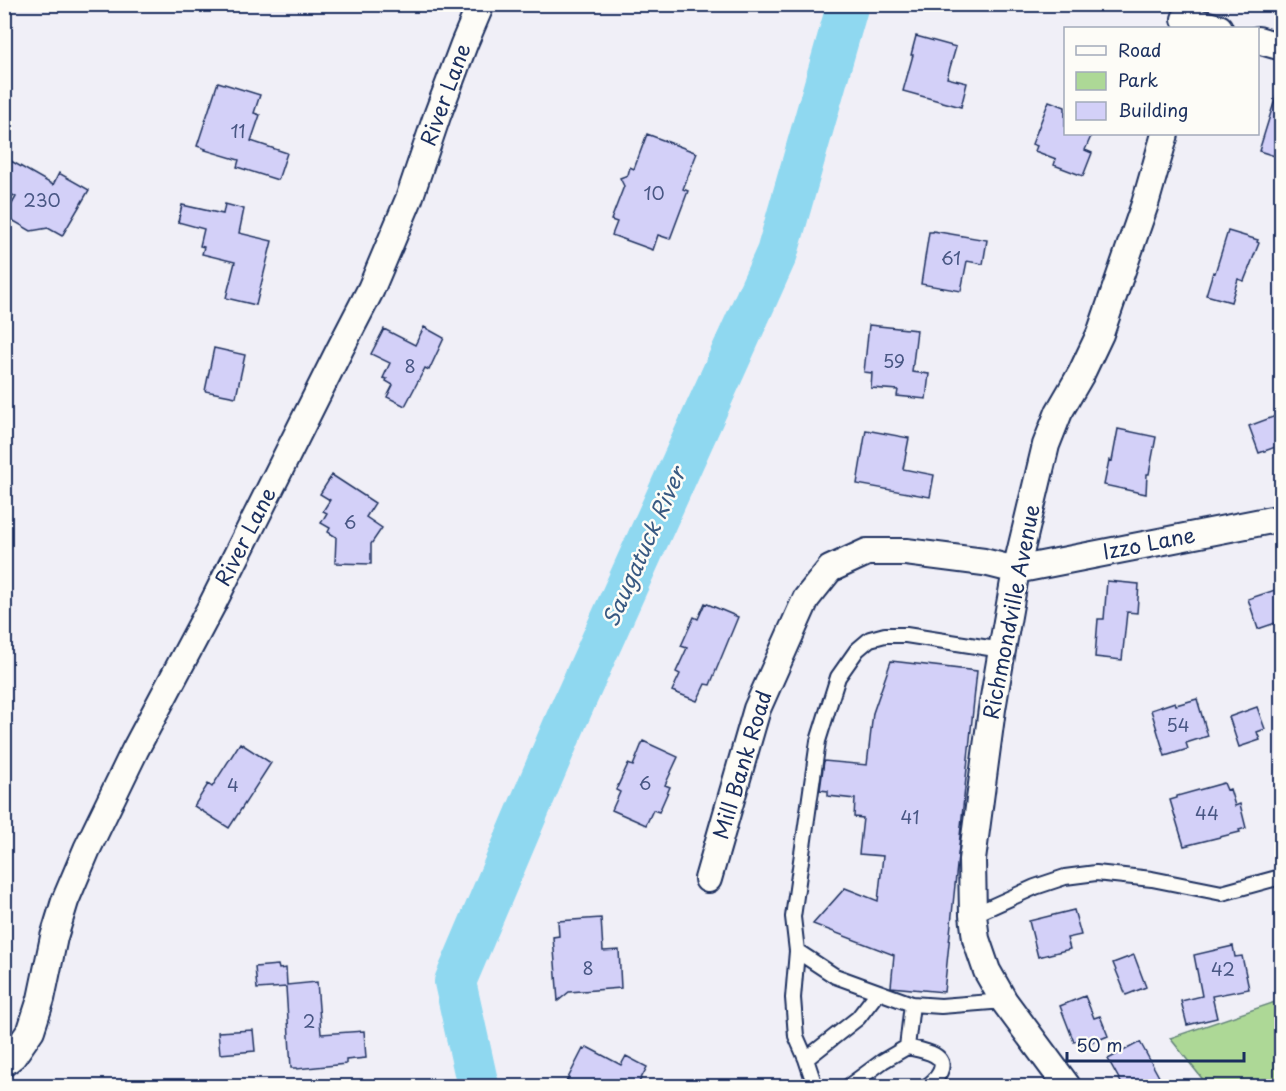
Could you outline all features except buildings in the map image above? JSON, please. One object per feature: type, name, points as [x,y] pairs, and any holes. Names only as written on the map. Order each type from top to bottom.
[{"type":"street","name":"River Lane","points":[[4,1063],[13,1056],[31,1030],[65,901],[87,849],[135,750],[212,605],[371,290],[409,199],[437,116],[481,4]]},
{"type":"street","points":[[1185,17],[1216,27]]},
{"type":"street","points":[[1259,41],[1281,47]]},
{"type":"street","name":"Richmondville Avenue","points":[[1067,1086],[1004,1001],[987,970],[976,939],[972,915],[972,860],[1002,650],[1016,570],[1046,445],[1059,412],[1100,334],[1146,204],[1165,135]]},
{"type":"street","name":"Izzo Lane","points":[[1016,570],[1281,518]]},
{"type":"street","name":"Mill Bank Road","points":[[708,879],[757,709],[806,599],[830,569],[867,552],[906,552],[984,562],[1016,570]]},
{"type":"lane","points":[[815,1086],[796,1036],[793,998],[797,951],[793,917],[818,741],[838,677],[857,650],[870,639],[885,635],[906,635],[1002,650]]},
{"type":"lane","points":[[972,915],[1035,887],[1065,877],[1086,874],[1152,879],[1222,893],[1277,878]]},
{"type":"lane","points":[[797,951],[836,976],[912,1004],[941,1006],[1004,1001]]},
{"type":"lane","points":[[806,1059],[858,1018],[878,992]]},
{"type":"lane","points":[[907,1047],[912,1004]]},
{"type":"lane","points":[[849,1086],[907,1047],[934,1054],[940,1060],[942,1067],[938,1075],[927,1086]]},
{"type":"green space","points":[[1281,1000],[1281,1086],[1208,1086],[1170,1038]]},
{"type":"waterway","name":"Saugatuck River","points":[[478,1086],[455,982],[568,716],[777,253],[848,4]]}]
